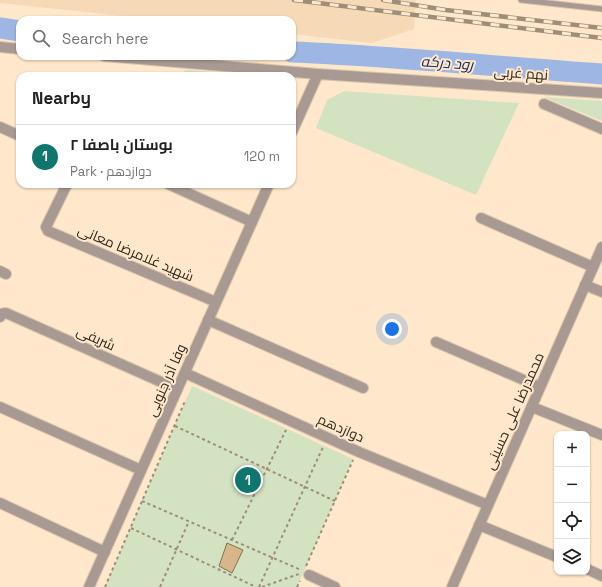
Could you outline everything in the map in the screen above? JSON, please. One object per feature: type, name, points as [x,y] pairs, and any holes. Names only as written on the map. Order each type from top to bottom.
[{"type":"street","points":[[0,47],[16,49]]},
{"type":"street","name":"نهم غربی","points":[[152,60],[294,72]]},
{"type":"street","name":"نهم غربی","points":[[296,72],[602,93]]},
{"type":"street","points":[[296,123],[318,74]]},
{"type":"street","points":[[544,104],[602,129]]},
{"type":"street","points":[[0,127],[16,134]]},
{"type":"street","name":"شهید غلامرضا معانی","points":[[65,188],[46,227],[48,231],[216,302]]},
{"type":"street","points":[[177,188],[252,222]]},
{"type":"street","name":"وفا آذر جنوبی","points":[[89,587],[267,188]]},
{"type":"street","points":[[481,218],[593,267]]},
{"type":"street","name":"محمدرضا علی حسینی","points":[[452,587],[602,247]]},
{"type":"street","points":[[585,285],[602,292]]},
{"type":"street","name":"شریفی","points":[[2,315],[177,390]]},
{"type":"street","points":[[208,320],[363,388]]},
{"type":"street","points":[[436,342],[540,387]]},
{"type":"street","name":"دوازدهم","points":[[185,373],[359,452],[488,505]]},
{"type":"street","points":[[0,407],[141,470]]},
{"type":"street","points":[[532,407],[602,435]]},
{"type":"street","points":[[0,503],[105,552]]},
{"type":"street","points":[[479,525],[554,556]]},
{"type":"street","points":[[590,570],[602,576]]},
{"type":"street","points":[[305,575],[336,587]]},
{"type":"lane","points":[[521,0],[602,9]]},
{"type":"path","points":[[105,587],[186,399]]},
{"type":"path","points":[[175,426],[335,501]]},
{"type":"path","points":[[232,540],[286,429]]},
{"type":"path","points":[[259,587],[304,486],[324,446],[318,443]]},
{"type":"path","points":[[297,587],[305,575],[353,459],[347,456]]},
{"type":"path","points":[[142,501],[272,558],[305,575]]},
{"type":"path","points":[[160,587],[189,521]]},
{"type":"path","points":[[131,528],[256,587]]},
{"type":"path","points":[[262,587],[305,575]]},
{"type":"shaded area","points":[[0,0],[416,0],[414,29],[372,43],[296,34],[296,16],[123,16],[0,3]]},
{"type":"green space","points":[[185,70],[213,72],[184,72]]},
{"type":"green space","points":[[344,91],[519,103],[476,195],[316,128],[327,100]]},
{"type":"green space","points":[[544,97],[602,101],[602,121]]},
{"type":"green space","points":[[192,386],[353,459],[297,587],[105,587]]},
{"type":"building","points":[[227,543],[243,550],[232,573],[219,566]]},
{"type":"waterway","name":"رود درکه","points":[[0,28],[16,30]]},
{"type":"waterway","name":"رود درکه","points":[[296,52],[602,74]]},
{"type":"railway","points":[[294,0],[602,38]]},
{"type":"railway","points":[[383,0],[446,10],[602,28]]},
{"type":"place","name":"بوستان باصفا ۲","points":[[248,480]]}]
